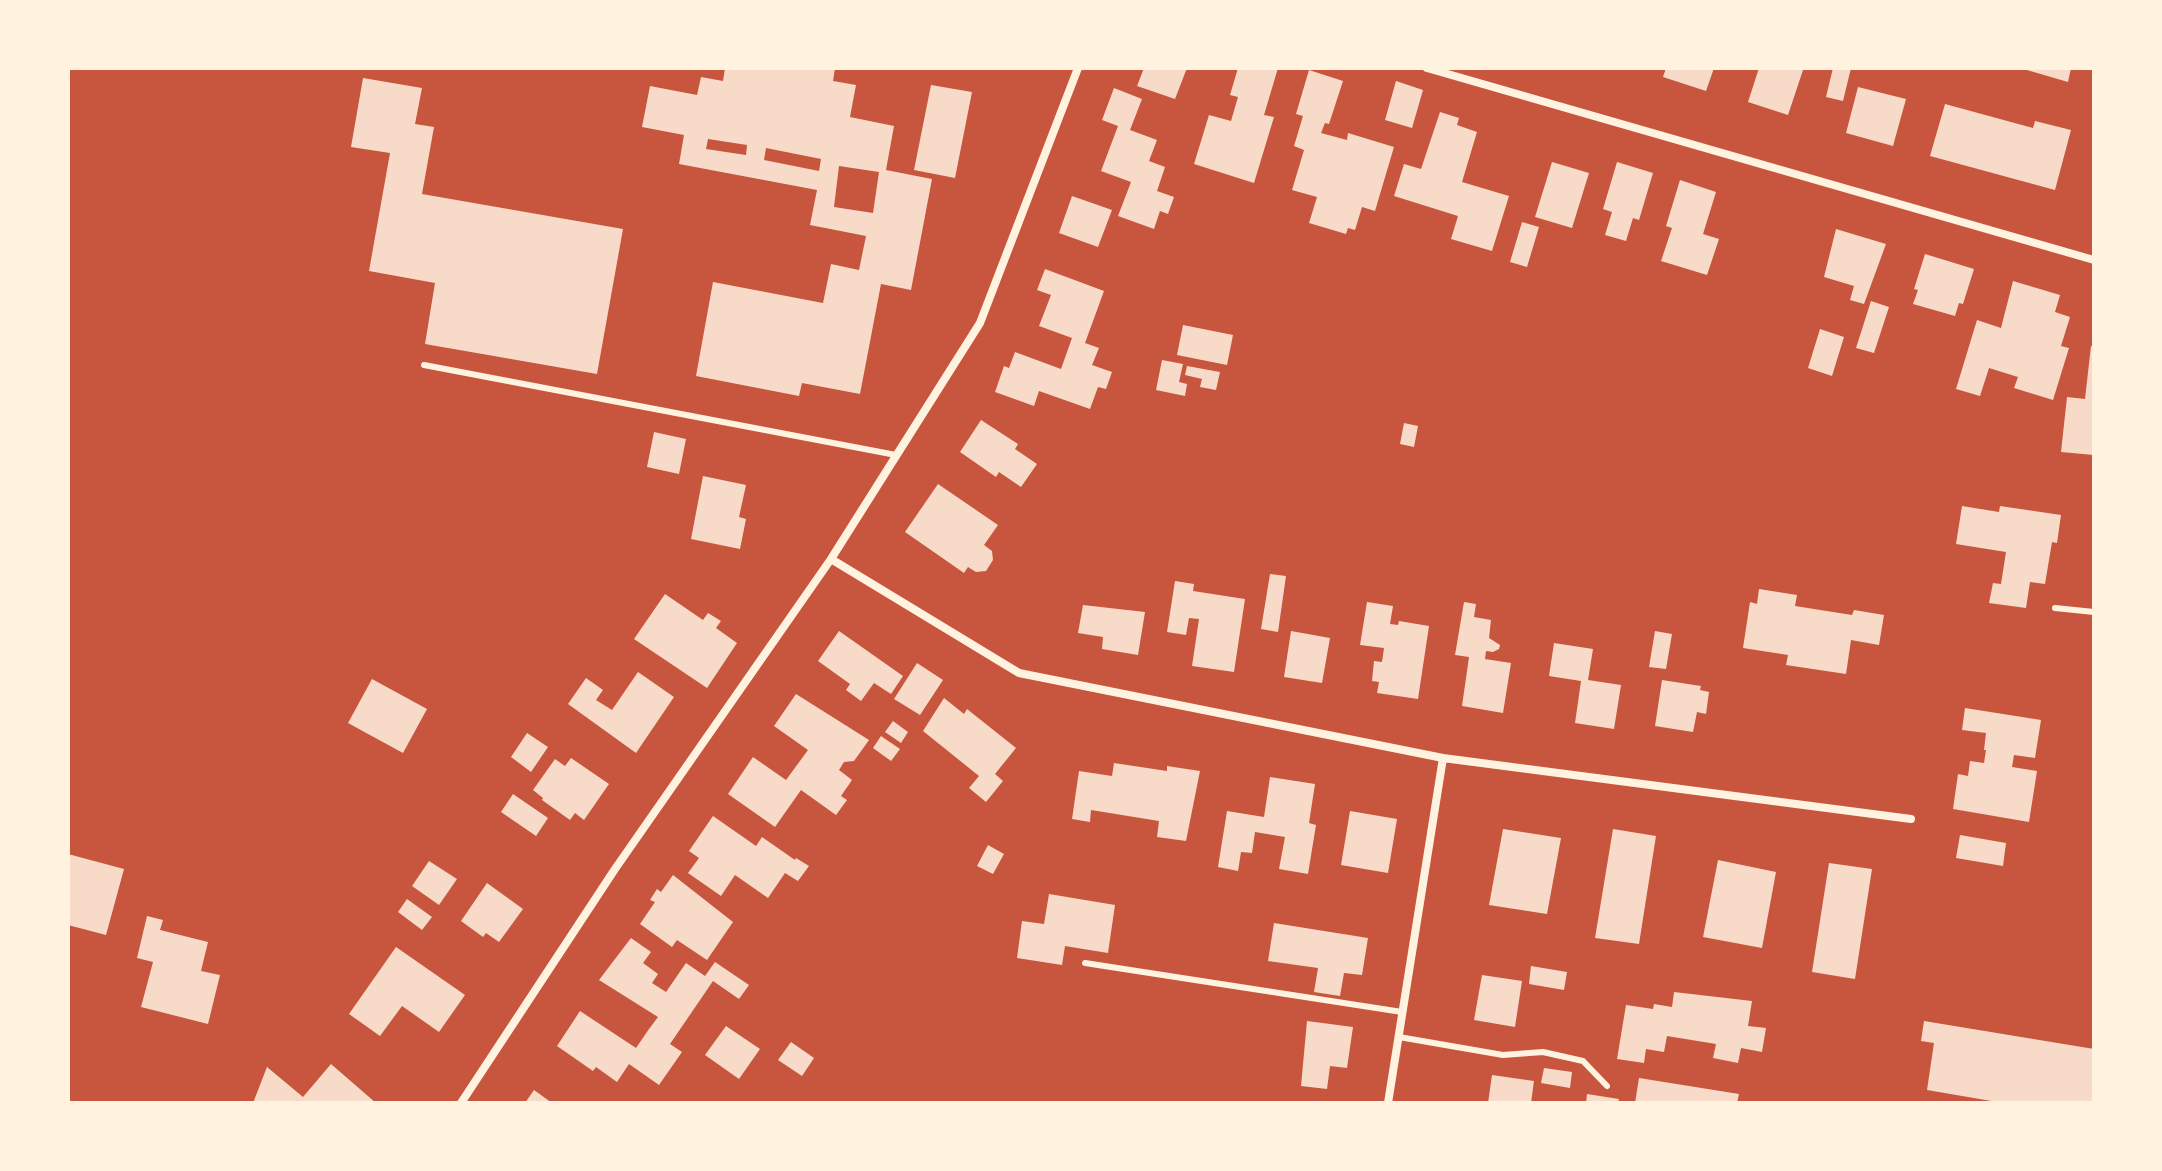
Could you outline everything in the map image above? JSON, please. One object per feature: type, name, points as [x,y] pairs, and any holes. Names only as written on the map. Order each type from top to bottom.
[{"type":"street","points":[[461,1103],[615,869],[831,559],[980,323],[1078,68]]},
{"type":"street","points":[[1427,68],[2094,260]]},
{"type":"street","points":[[831,559],[1019,673],[1443,758],[1911,819]]},
{"type":"street","points":[[1388,1103],[1443,758]]},
{"type":"lane","points":[[424,365],[896,455]]},
{"type":"lane","points":[[2055,608],[2094,612]]},
{"type":"lane","points":[[1085,963],[1402,1012]]},
{"type":"lane","points":[[1399,1037],[1503,1055],[1543,1052],[1583,1061],[1607,1086]]},
{"type":"building","points":[[725,68],[835,68],[833,81],[856,85],[850,117],[894,126],[886,170],[932,179],[911,290],[881,284],[860,394],[802,383],[799,396],[696,376],[713,282],[823,303],[831,264],[859,270],[866,236],[810,225],[817,190],[679,164],[684,135],[642,127],[650,86],[697,95],[701,77],[723,81]],"holes":[[[708,139],[747,145],[746,155],[706,149]],[[766,148],[821,159],[819,171],[764,160]],[[839,166],[879,172],[873,213],[834,207]]]},
{"type":"building","points":[[1144,68],[1187,68],[1175,99],[1137,86]]},
{"type":"building","points":[[1238,68],[1278,68],[1264,115],[1274,117],[1254,183],[1194,164],[1209,115],[1231,121],[1238,97],[1230,95]]},
{"type":"building","points":[[1666,68],[1714,68],[1706,91],[1663,77]]},
{"type":"building","points":[[1759,68],[1803,70],[1788,115],[1748,102]]},
{"type":"building","points":[[1833,68],[1851,68],[1843,101],[1826,97]]},
{"type":"building","points":[[2020,68],[2071,68],[2068,82]]},
{"type":"building","points":[[1309,70],[1343,81],[1329,124],[1325,123],[1321,133],[1347,140],[1348,133],[1394,147],[1375,211],[1362,207],[1355,230],[1348,228],[1346,234],[1309,223],[1317,197],[1292,190],[1304,150],[1294,146],[1303,116],[1296,114]]},
{"type":"building","points":[[363,78],[422,88],[415,124],[434,127],[422,194],[623,229],[597,374],[425,344],[435,283],[369,271],[390,153],[351,147]]},
{"type":"building","points":[[1396,81],[1423,90],[1412,128],[1385,120]]},
{"type":"building","points":[[931,85],[972,92],[955,178],[914,170]]},
{"type":"building","points":[[1858,87],[1906,99],[1893,146],[1846,133]]},
{"type":"building","points":[[1114,88],[1142,99],[1130,130],[1157,140],[1149,161],[1165,167],[1157,191],[1174,197],[1168,214],[1160,211],[1154,229],[1118,216],[1131,182],[1101,171],[1118,126],[1102,120]]},
{"type":"building","points":[[1945,104],[2033,128],[2035,121],[2071,130],[2055,190],[1930,156]]},
{"type":"building","points":[[1440,112],[1459,118],[1457,125],[1477,132],[1462,182],[1509,196],[1492,251],[1451,239],[1458,216],[1394,196],[1404,164],[1421,169]]},
{"type":"building","points":[[1552,162],[1589,173],[1572,228],[1535,217]]},
{"type":"building","points":[[1617,162],[1653,173],[1639,220],[1633,218],[1626,241],[1605,235],[1612,212],[1603,209]]},
{"type":"building","points":[[1680,180],[1716,192],[1703,234],[1719,239],[1707,275],[1661,261],[1672,228],[1666,226]]},
{"type":"building","points":[[1072,196],[1112,210],[1098,247],[1059,233]]},
{"type":"building","points":[[1522,222],[1539,227],[1527,267],[1510,262]]},
{"type":"building","points":[[1836,229],[1886,244],[1864,304],[1850,300],[1854,286],[1824,277]]},
{"type":"building","points":[[1925,254],[1974,269],[1963,304],[1959,303],[1955,316],[1913,304],[1918,290],[1914,289]]},
{"type":"building","points":[[1045,269],[1104,291],[1085,343],[1099,348],[1092,365],[1112,372],[1106,389],[1098,387],[1090,409],[1039,391],[1034,406],[995,392],[1004,366],[1009,368],[1015,352],[1061,369],[1072,338],[1039,326],[1051,295],[1037,290]]},
{"type":"building","points":[[2013,281],[2060,295],[2055,312],[2070,317],[2061,346],[2069,348],[2053,400],[2014,388],[2018,377],[1989,368],[1980,396],[1956,389],[1977,320],[2001,328]]},
{"type":"building","points":[[1871,301],[1889,307],[1874,353],[1856,348]]},
{"type":"building","points":[[1183,325],[1233,335],[1227,365],[1177,355]]},
{"type":"building","points":[[1820,329],[1844,337],[1832,376],[1808,368]]},
{"type":"building","points":[[2091,346],[2094,346],[2094,455],[2061,452],[2067,397],[2085,399]]},
{"type":"building","points":[[1162,360],[1183,364],[1179,382],[1187,384],[1185,396],[1156,390]]},
{"type":"building","points":[[1187,366],[1220,372],[1216,390],[1200,387],[1202,379],[1185,375]]},
{"type":"building","points":[[981,420],[1018,444],[1015,449],[1037,464],[1021,487],[999,472],[996,477],[960,452]]},
{"type":"building","points":[[1404,423],[1418,426],[1414,447],[1400,444]]},
{"type":"building","points":[[654,432],[686,439],[679,474],[647,467]]},
{"type":"building","points":[[703,476],[746,485],[739,517],[746,519],[740,549],[691,539]]},
{"type":"building","points":[[938,484],[998,525],[984,545],[992,551],[993,560],[986,571],[976,572],[968,567],[964,573],[905,532]]},
{"type":"building","points":[[1962,506],[1999,512],[2000,506],[2061,515],[2057,543],[2052,542],[2045,584],[2030,582],[2026,608],[1989,603],[1993,583],[2001,584],[2006,552],[1956,544]]},
{"type":"building","points":[[1270,574],[1286,576],[1278,632],[1261,629]]},
{"type":"building","points":[[1175,581],[1194,584],[1193,591],[1245,599],[1234,672],[1192,666],[1199,619],[1189,618],[1186,635],[1167,632]]},
{"type":"building","points":[[1759,589],[1797,595],[1795,606],[1852,615],[1854,610],[1884,615],[1879,645],[1851,640],[1846,674],[1786,665],[1788,655],[1743,648],[1750,602],[1757,604]]},
{"type":"building","points":[[665,594],[703,620],[708,613],[721,621],[716,628],[737,643],[707,688],[634,639]]},
{"type":"building","points":[[1367,602],[1393,606],[1390,624],[1398,625],[1399,621],[1429,626],[1418,699],[1377,693],[1379,682],[1372,681],[1374,661],[1382,662],[1384,648],[1360,645]]},
{"type":"building","points":[[1464,602],[1476,604],[1474,617],[1491,620],[1489,638],[1500,645],[1493,652],[1486,651],[1485,659],[1511,663],[1503,713],[1462,706],[1469,657],[1455,655]]},
{"type":"building","points":[[1083,605],[1145,612],[1138,655],[1102,649],[1103,637],[1078,633]]},
{"type":"building","points":[[839,631],[903,676],[891,694],[874,683],[861,701],[846,690],[850,684],[818,661]]},
{"type":"building","points":[[1291,631],[1330,638],[1322,683],[1284,677]]},
{"type":"building","points":[[1655,631],[1672,634],[1666,669],[1649,667]]},
{"type":"building","points":[[1554,643],[1593,649],[1588,680],[1621,685],[1614,729],[1575,723],[1581,681],[1549,676]]},
{"type":"building","points":[[917,663],[943,680],[920,715],[894,699]]},
{"type":"building","points":[[638,672],[674,697],[636,753],[568,704],[586,678],[603,690],[596,700],[612,710]]},
{"type":"building","points":[[372,679],[427,709],[403,753],[348,723]]},
{"type":"building","points":[[1662,680],[1701,686],[1700,690],[1709,692],[1706,714],[1697,712],[1693,732],[1655,726]]},
{"type":"building","points":[[796,694],[869,740],[854,761],[844,762],[839,770],[852,780],[841,796],[847,800],[836,815],[801,790],[775,827],[728,794],[753,757],[786,780],[808,750],[774,726]]},
{"type":"building","points":[[944,698],[964,714],[967,709],[1016,748],[995,774],[1003,781],[986,802],[969,788],[979,776],[923,731]]},
{"type":"building","points":[[1965,708],[2041,720],[2035,758],[2014,755],[2012,767],[2037,771],[2029,822],[1953,809],[1958,774],[1968,776],[1970,761],[1984,763],[1986,750],[1986,733],[1962,730]]},
{"type":"building","points":[[893,721],[908,732],[901,743],[885,732]]},
{"type":"building","points":[[527,733],[548,747],[531,772],[511,757]]},
{"type":"building","points":[[881,736],[900,749],[891,761],[873,748]]},
{"type":"building","points":[[571,758],[609,784],[584,820],[575,813],[570,820],[533,790],[555,759],[565,766]]},
{"type":"building","points":[[1114,763],[1167,771],[1167,766],[1200,771],[1186,841],[1157,837],[1159,821],[1091,810],[1090,822],[1072,819],[1079,771],[1112,776]]},
{"type":"building","points":[[1270,777],[1315,784],[1309,823],[1316,825],[1308,874],[1279,869],[1285,837],[1255,832],[1252,853],[1241,852],[1238,871],[1218,867],[1227,811],[1264,817]]},
{"type":"building","points":[[513,794],[548,818],[536,836],[501,812]]},
{"type":"building","points":[[1350,811],[1397,819],[1388,873],[1341,865]]},
{"type":"building","points":[[713,816],[756,846],[762,837],[809,866],[798,881],[785,873],[768,898],[735,875],[721,896],[688,873],[699,858],[689,851]]},
{"type":"building","points":[[1503,829],[1561,838],[1547,914],[1489,905]]},
{"type":"building","points":[[1613,829],[1656,836],[1639,944],[1595,938]]},
{"type":"building","points":[[1960,835],[2006,843],[2003,866],[1956,858]]},
{"type":"building","points":[[988,845],[1004,854],[993,874],[977,866]]},
{"type":"building","points":[[68,854],[124,869],[106,935],[68,925]]},
{"type":"building","points":[[1718,860],[1776,872],[1762,948],[1703,937]]},
{"type":"building","points":[[429,861],[457,879],[439,905],[412,886]]},
{"type":"building","points":[[1829,863],[1872,869],[1855,979],[1812,972]]},
{"type":"building","points":[[673,875],[733,922],[707,960],[677,940],[672,947],[640,924],[655,902],[650,900],[657,889],[661,892]]},
{"type":"building","points":[[487,883],[523,909],[499,942],[486,933],[483,937],[461,921]]},
{"type":"building","points":[[1049,894],[1115,905],[1108,953],[1065,946],[1062,965],[1017,958],[1022,921],[1044,924]]},
{"type":"building","points":[[407,899],[432,917],[422,930],[398,912]]},
{"type":"building","points":[[147,916],[163,920],[160,930],[208,942],[201,971],[220,975],[208,1024],[141,1007],[153,962],[137,958]]},
{"type":"building","points":[[1274,923],[1368,938],[1362,975],[1344,973],[1340,996],[1314,992],[1318,968],[1268,961]]},
{"type":"building","points":[[631,938],[651,952],[643,963],[658,974],[652,983],[666,992],[686,963],[705,976],[715,962],[749,985],[739,999],[713,981],[670,1044],[682,1052],[659,1085],[629,1064],[617,1082],[596,1067],[593,1071],[557,1046],[580,1011],[636,1048],[658,1017],[599,980]]},
{"type":"building","points":[[396,947],[465,995],[439,1032],[402,1006],[380,1036],[349,1014]]},
{"type":"building","points":[[1531,966],[1567,972],[1564,990],[1529,984]]},
{"type":"building","points":[[1482,975],[1522,981],[1515,1027],[1474,1020]]},
{"type":"building","points":[[1674,992],[1752,1001],[1748,1026],[1766,1028],[1762,1052],[1741,1048],[1738,1063],[1713,1058],[1716,1044],[1667,1036],[1664,1052],[1646,1049],[1644,1063],[1617,1059],[1626,1005],[1653,1009],[1654,1004],[1672,1007]]},
{"type":"building","points":[[1307,1021],[1353,1027],[1347,1068],[1330,1066],[1327,1089],[1301,1086]]},
{"type":"building","points":[[1924,1021],[2094,1049],[2094,1103],[2003,1103],[1927,1090],[1934,1043],[1921,1041]]},
{"type":"building","points":[[726,1026],[760,1049],[739,1079],[705,1055]]},
{"type":"building","points":[[791,1042],[814,1058],[802,1076],[778,1060]]},
{"type":"building","points":[[331,1064],[376,1103],[253,1103],[267,1067],[303,1097]]},
{"type":"building","points":[[1544,1068],[1572,1072],[1570,1088],[1541,1083]]},
{"type":"building","points":[[1492,1075],[1534,1081],[1531,1103],[1488,1103]]},
{"type":"building","points":[[1639,1078],[1739,1094],[1737,1103],[1635,1103]]},
{"type":"building","points":[[534,1090],[552,1103],[525,1103]]},
{"type":"building","points":[[1587,1094],[1619,1099],[1618,1103],[1586,1103]]}]
